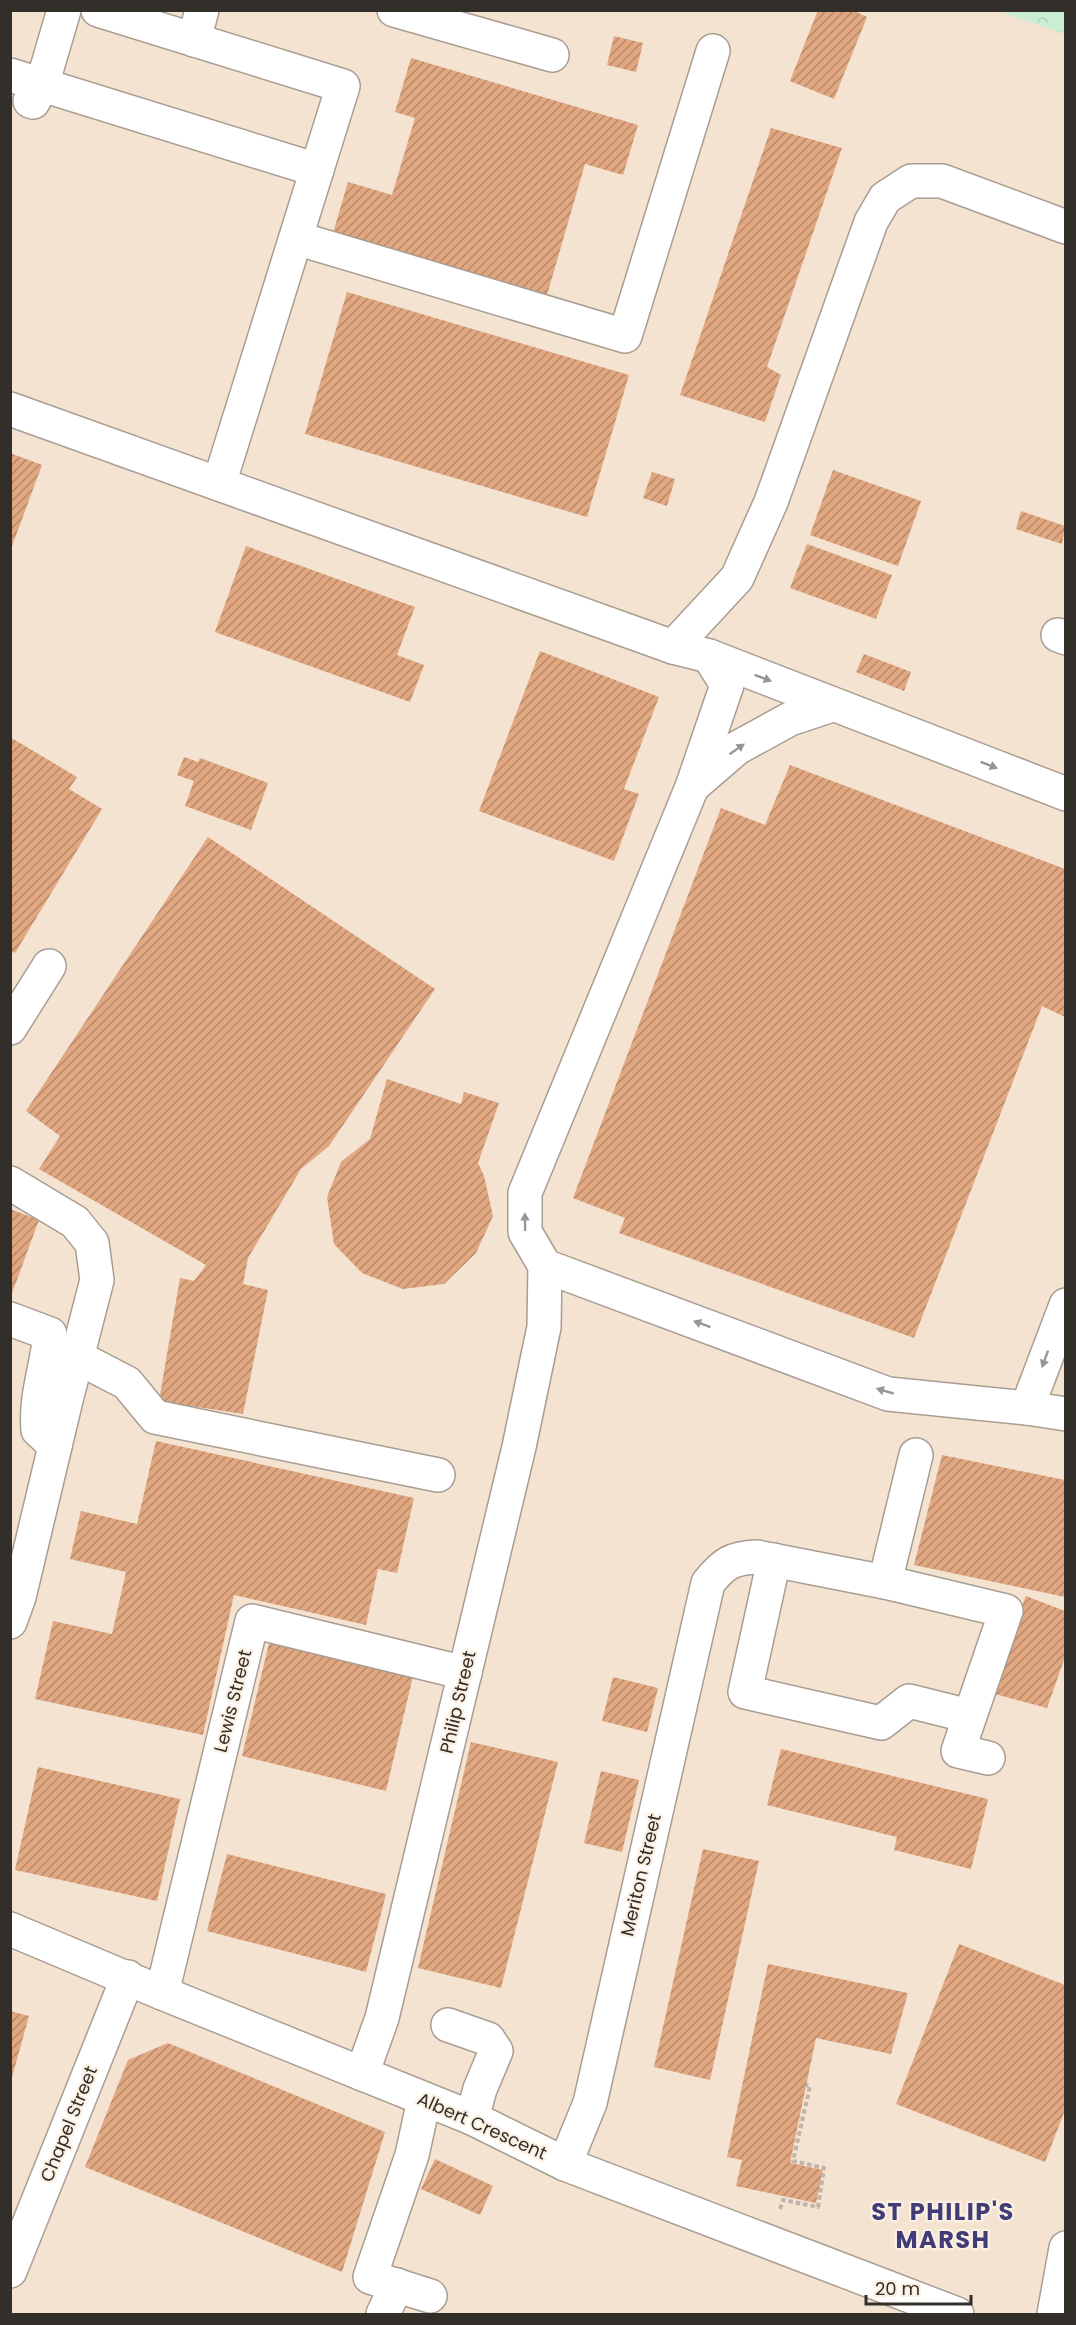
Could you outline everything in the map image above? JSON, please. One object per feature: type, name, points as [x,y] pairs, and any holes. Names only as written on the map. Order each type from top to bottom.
[{"type":"street","points":[[10,95],[33,102],[42,85],[64,10]]},
{"type":"street","points":[[98,10],[198,25],[343,86],[219,484]]},
{"type":"street","points":[[394,10],[552,55]]},
{"type":"street","points":[[296,238],[625,336],[713,51]]},
{"type":"street","points":[[10,75],[317,170]]},
{"type":"street","points":[[673,646],[737,579],[771,502],[871,222],[885,198],[911,182],[942,181],[1065,227]]},
{"type":"street","points":[[10,410],[673,646],[709,656],[1065,794]]},
{"type":"street","points":[[709,656],[727,685],[692,787],[525,1194],[525,1232],[545,1266],[888,1394],[1027,1407],[1065,1414]]},
{"type":"street","points":[[692,787],[737,747],[790,719],[832,705]]},
{"type":"street","points":[[10,1028],[49,966]]},
{"type":"street","points":[[10,1622],[19,1597],[97,1280],[92,1243],[75,1222],[24,1191]]},
{"type":"street","name":"Philip Street","points":[[362,2074],[382,2018],[519,1447],[544,1327],[545,1266]]},
{"type":"street","points":[[1027,1407],[1065,1305]]},
{"type":"street","points":[[10,1318],[50,1334],[36,1409],[38,1430],[55,1446]]},
{"type":"street","points":[[77,1357],[127,1383],[155,1417],[438,1475]]},
{"type":"street","points":[[885,1582],[916,1455]]},
{"type":"street","name":"Meriton Street","points":[[565,2164],[590,2103],[708,1583],[720,1568],[737,1558],[757,1557],[774,1560]]},
{"type":"street","points":[[969,1716],[909,1701],[881,1723],[745,1692],[774,1560],[885,1582],[1006,1611],[958,1751],[988,1758]]},
{"type":"street","name":"Lewis Street","points":[[162,1993],[252,1621],[465,1673]]},
{"type":"street","name":"Albert Crescent","points":[[10,1929],[472,2118],[565,2164],[899,2304],[957,2314]]},
{"type":"street","name":"Chapel Street","points":[[10,2271],[128,1977]]},
{"type":"street","points":[[448,2025],[488,2039],[496,2050],[480,2089],[472,2118]]},
{"type":"street","points":[[383,2314],[384,2281],[424,2100]]},
{"type":"street","points":[[1053,2314],[1065,2248]]},
{"type":"street","points":[[384,2281],[430,2296]]},
{"type":"path","points":[[778,2214],[783,2200],[818,2207],[824,2168],[793,2162],[810,2086],[806,2085]]},
{"type":"shaded area","points":[[11,11],[1065,11],[1065,2314],[11,2314]]},
{"type":"green space","points":[[998,11],[1065,11],[1065,34]]},
{"type":"building","points":[[818,10],[852,10],[867,17],[834,99],[790,81]]},
{"type":"building","points":[[614,36],[643,43],[636,72],[607,65]]},
{"type":"building","points":[[411,58],[638,125],[623,175],[585,164],[547,295],[333,233],[348,182],[392,195],[415,118],[395,112]]},
{"type":"building","points":[[771,128],[842,148],[767,367],[781,375],[765,422],[680,395]]},
{"type":"building","points":[[347,292],[629,375],[587,517],[305,434]]},
{"type":"building","points":[[10,453],[42,465],[11,549],[10,549]]},
{"type":"building","points":[[833,470],[921,501],[898,566],[810,535]]},
{"type":"building","points":[[652,472],[675,479],[667,506],[643,498]]},
{"type":"building","points":[[1021,511],[1065,526],[1062,544],[1016,529]]},
{"type":"building","points":[[807,544],[892,575],[876,619],[790,588]]},
{"type":"building","points":[[246,546],[415,607],[397,655],[424,665],[410,702],[215,632]]},
{"type":"building","points":[[540,651],[659,697],[624,789],[639,794],[614,861],[479,811]]},
{"type":"building","points":[[864,654],[911,672],[904,691],[856,672]]},
{"type":"building","points":[[10,737],[77,777],[69,789],[102,809],[15,953],[10,950]]},
{"type":"building","points":[[184,757],[198,762],[200,758],[268,783],[251,830],[185,806],[194,781],[177,775]]},
{"type":"building","points":[[790,765],[1065,869],[1065,1017],[1042,1006],[914,1338],[619,1233],[625,1218],[573,1198],[721,808],[765,825]]},
{"type":"building","points":[[208,837],[435,989],[329,1146],[301,1169],[248,1258],[243,1284],[268,1290],[243,1414],[159,1401],[180,1278],[194,1281],[206,1265],[39,1169],[60,1136],[26,1111]]},
{"type":"building","points":[[387,1079],[461,1104],[464,1092],[499,1103],[478,1163],[484,1176],[493,1216],[476,1253],[444,1284],[403,1289],[362,1273],[334,1244],[327,1197],[341,1162],[370,1139]]},
{"type":"building","points":[[10,1209],[39,1220],[11,1296],[10,1295]]},
{"type":"building","points":[[156,1441],[414,1498],[397,1573],[378,1569],[366,1625],[234,1595],[203,1735],[35,1699],[53,1621],[112,1634],[126,1572],[70,1559],[81,1511],[137,1524]]},
{"type":"building","points":[[942,1455],[1065,1480],[1065,1597],[914,1565]]},
{"type":"building","points":[[1026,1596],[1065,1611],[1065,1657],[1047,1708],[987,1692]]},
{"type":"building","points":[[270,1639],[414,1672],[386,1791],[242,1756]]},
{"type":"building","points":[[613,1677],[658,1688],[647,1732],[602,1721]]},
{"type":"building","points":[[471,1742],[558,1762],[501,1988],[418,1968]]},
{"type":"building","points":[[781,1749],[988,1799],[971,1869],[894,1850],[897,1837],[767,1805]]},
{"type":"building","points":[[38,1767],[180,1799],[157,1901],[15,1870]]},
{"type":"building","points":[[601,1771],[639,1780],[622,1852],[584,1843]]},
{"type":"building","points":[[703,1849],[759,1861],[710,2080],[654,2067]]},
{"type":"building","points":[[227,1854],[386,1894],[366,1972],[207,1931]]},
{"type":"building","points":[[959,1944],[1065,1985],[1065,2110],[1045,2162],[896,2104]]},
{"type":"building","points":[[768,1964],[908,1993],[891,2054],[816,2038],[790,2163],[823,2170],[816,2203],[736,2186],[742,2160],[727,2157]]},
{"type":"building","points":[[10,2011],[29,2016],[11,2081],[10,2081]]},
{"type":"building","points":[[168,2043],[385,2132],[342,2272],[85,2167],[128,2060]]},
{"type":"building","points":[[435,2159],[493,2186],[480,2215],[421,2189]]},
{"type":"district","name":"ST PHILIP'S MARSH","points":[[943,2226]]}]
